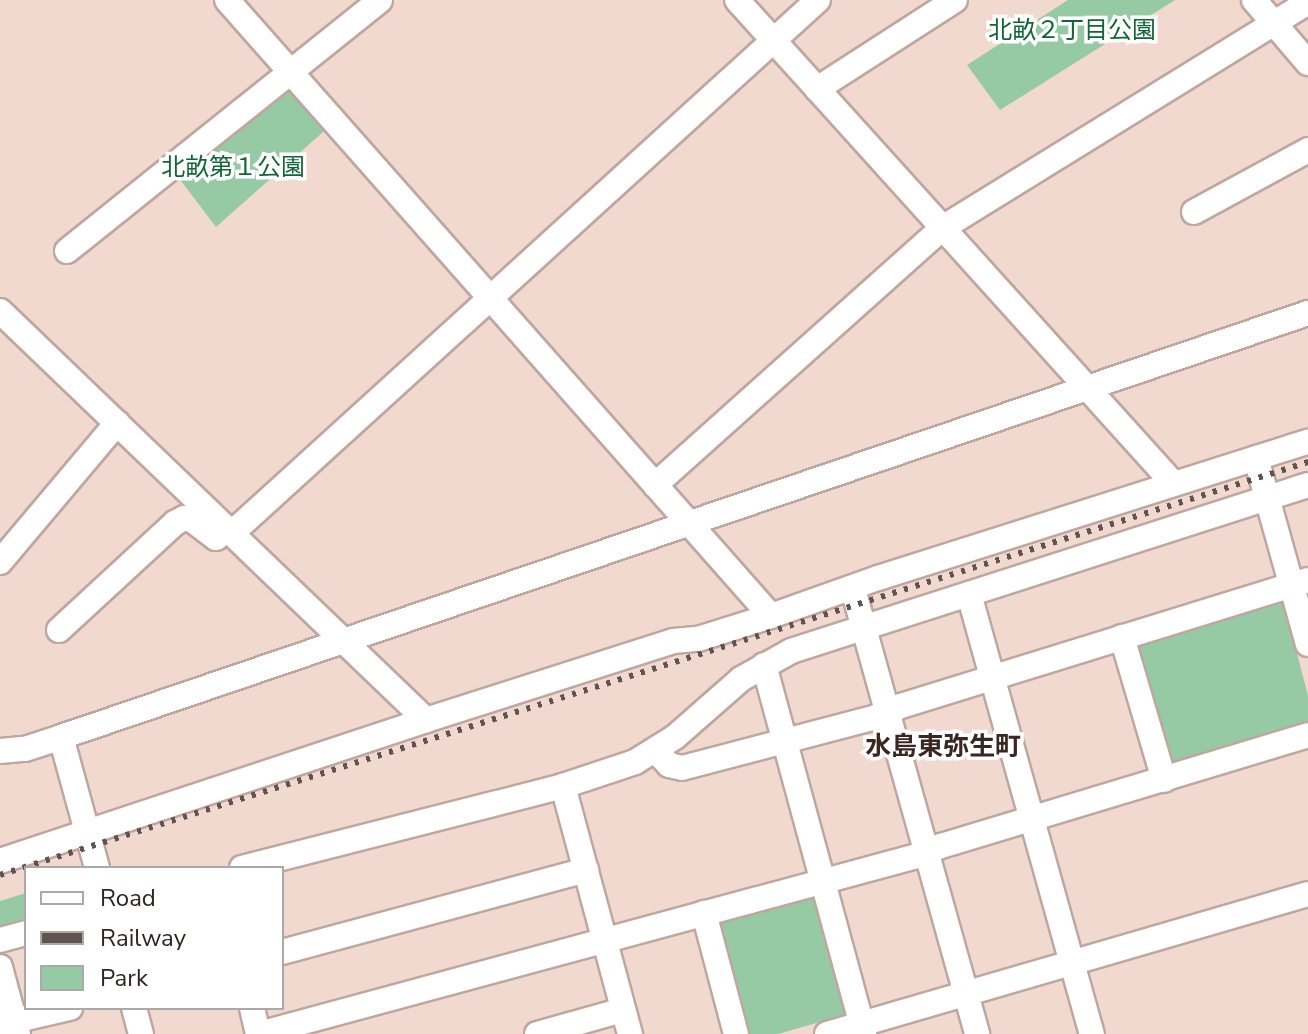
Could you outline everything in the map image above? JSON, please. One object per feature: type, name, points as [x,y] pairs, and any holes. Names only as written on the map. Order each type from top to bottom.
[{"type":"street","points":[[227,0],[293,71],[771,616]]},
{"type":"street","points":[[67,251],[380,0]]},
{"type":"street","points":[[737,0],[1091,387],[1174,484]]},
{"type":"street","points":[[59,630],[175,523],[184,518],[192,520],[216,538],[230,531],[477,308],[492,299],[818,0]]},
{"type":"street","points":[[817,89],[955,0]]},
{"type":"street","points":[[1254,0],[1308,63]]},
{"type":"street","points":[[655,485],[944,227],[1308,2]]},
{"type":"street","points":[[1194,212],[1308,150]]},
{"type":"street","points":[[0,311],[426,720]]},
{"type":"street","points":[[3,746],[25,749],[689,526],[1308,313]]},
{"type":"street","points":[[0,562],[117,423]]},
{"type":"street","points":[[0,861],[164,807],[172,801],[673,641],[698,639],[771,616],[878,578],[1308,442]]},
{"type":"street","points":[[1256,458],[1300,582],[1308,644]]},
{"type":"street","points":[[250,866],[563,786],[635,762],[656,751],[741,679],[791,651],[1308,485]]},
{"type":"street","points":[[656,751],[669,765],[682,768],[889,711],[1300,582]]},
{"type":"street","points":[[853,589],[977,1034]]},
{"type":"street","points":[[969,594],[1092,1034]]},
{"type":"street","points":[[1122,637],[1164,780]]},
{"type":"street","points":[[764,665],[863,1029]]},
{"type":"street","points":[[253,1010],[259,1034],[823,881],[1308,735]]},
{"type":"street","points":[[61,737],[97,866]]},
{"type":"street","points":[[563,786],[630,1034]]},
{"type":"street","points":[[284,951],[586,870]]},
{"type":"street","points":[[827,1034],[863,1029],[1308,894]]},
{"type":"street","points":[[704,913],[736,1034]]},
{"type":"street","points":[[0,940],[24,934]]},
{"type":"street","points":[[0,967],[11,1026],[63,1010]]},
{"type":"street","points":[[135,1010],[141,1034]]},
{"type":"street","points":[[537,1034],[623,1010]]},
{"type":"green space","name":"北畝２丁目公園","points":[[1068,0],[1175,0],[1000,110],[967,65]]},
{"type":"green space","name":"北畝第１公園","points":[[286,83],[332,124],[216,227],[175,173]]},
{"type":"green space","points":[[1283,599],[1308,696],[1308,727],[1166,771],[1134,644]]},
{"type":"green space","points":[[819,892],[851,1013],[778,1034],[744,1034],[715,918]]},
{"type":"green space","points":[[24,894],[24,924],[0,931],[0,901]]},
{"type":"railway","points":[[29,866],[1308,462]]},
{"type":"railway","points":[[0,875],[24,867]]},
{"type":"district","name":"水島東弥生町","points":[[943,747]]}]
